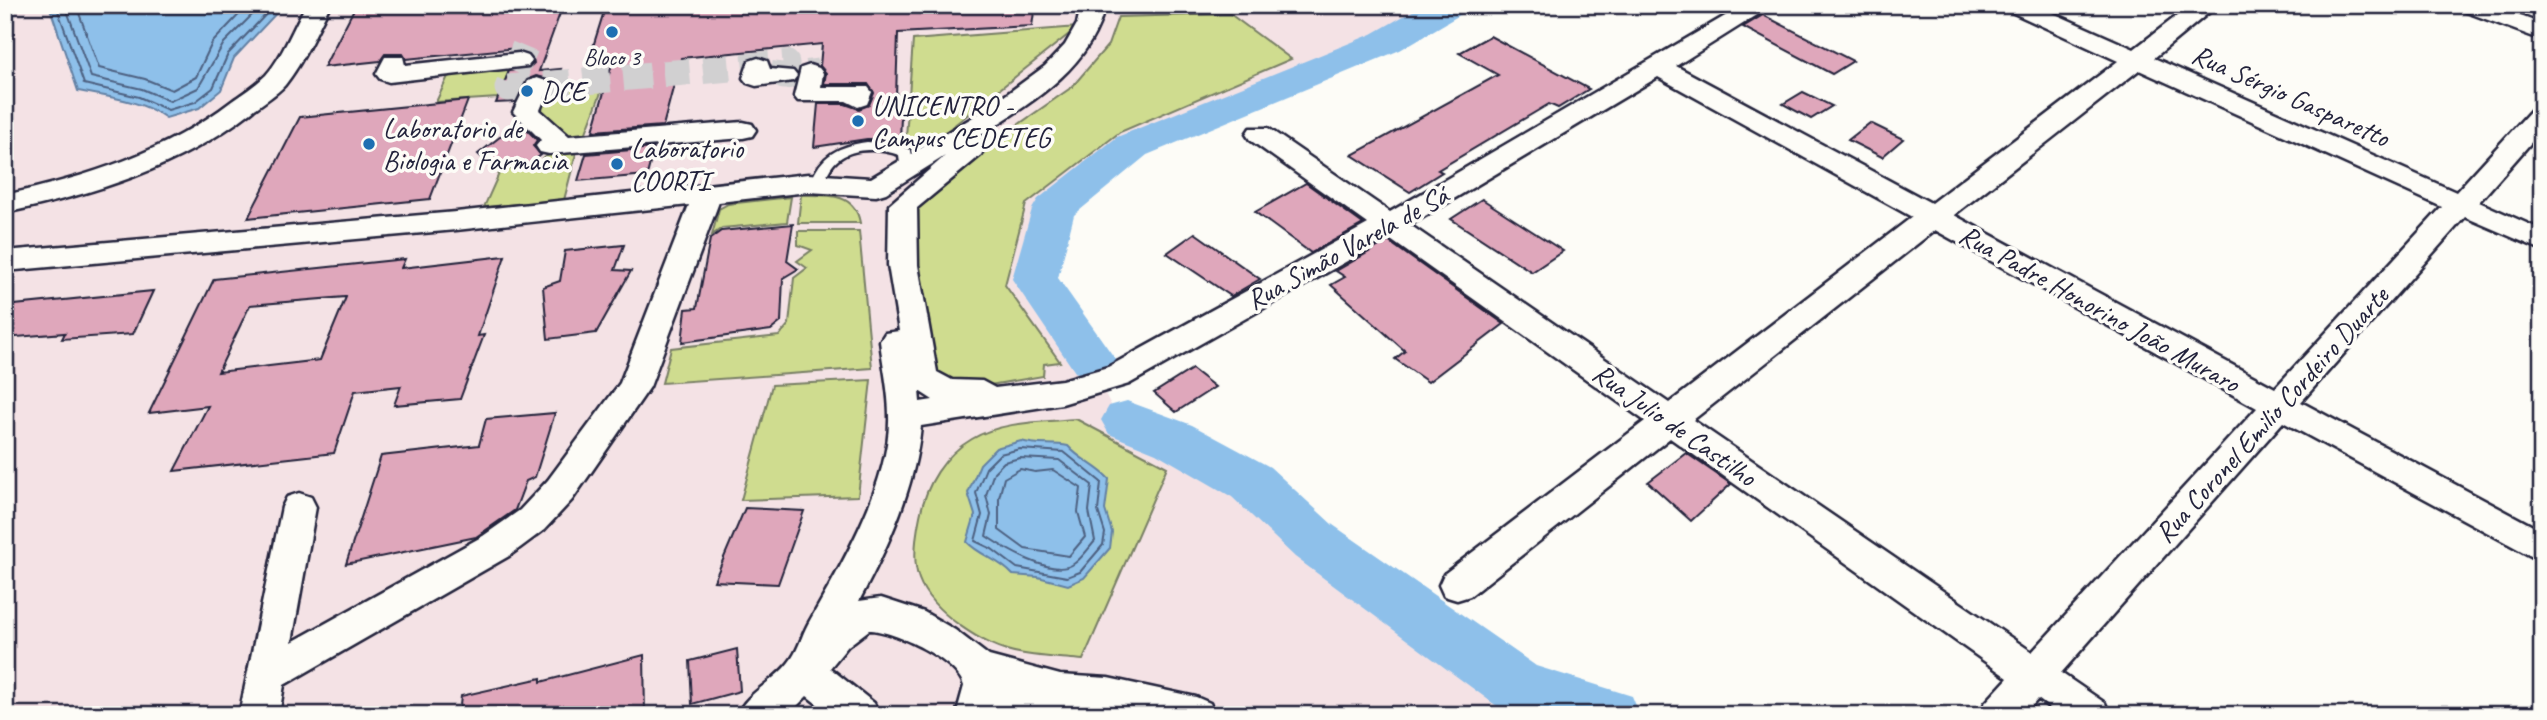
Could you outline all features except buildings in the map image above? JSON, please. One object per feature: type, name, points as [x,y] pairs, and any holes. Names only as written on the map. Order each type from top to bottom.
[{"type":"street","points":[[5,204],[59,193],[136,169],[183,146],[229,118],[278,78],[318,5]]},
{"type":"street","points":[[5,261],[818,183],[876,187],[1028,91],[1057,69],[1088,27],[1093,5]]},
{"type":"street","points":[[1080,379],[962,394],[946,391],[922,378],[904,265],[903,205],[942,171],[1076,69],[1106,30],[1111,5]]},
{"type":"street","name":"Rua Simão Varela de Sá","points":[[906,417],[996,400],[1062,392],[1118,376],[1389,225],[1761,5]]},
{"type":"street","name":"Rua Sérgio Gasparetto","points":[[2015,5],[2542,240]]},
{"type":"street","points":[[1457,585],[2206,5]]},
{"type":"street","points":[[2469,5],[2542,33]]},
{"type":"street","points":[[394,62],[389,74],[519,61]]},
{"type":"street","points":[[779,66],[807,96],[859,92],[858,99]]},
{"type":"street","name":"Rua Padre Honorino João Muraro","points":[[1659,67],[2542,548]]},
{"type":"street","points":[[537,86],[526,112],[556,146],[743,130]]},
{"type":"street","name":"Rua Coronel Emilio Cordeiro Duarte","points":[[1999,715],[2542,114]]},
{"type":"street","name":"Rua Julio de Castilho","points":[[1259,134],[2091,715]]},
{"type":"street","points":[[860,715],[814,678],[809,666],[816,645],[866,554],[901,461],[906,417],[876,187]]},
{"type":"street","points":[[267,676],[496,547],[532,520],[560,490],[634,387],[707,195]]},
{"type":"street","points":[[259,715],[299,507]]},
{"type":"street","points":[[866,554],[866,614]]},
{"type":"street","points":[[756,715],[783,695],[850,622],[866,614],[890,615],[911,624],[979,670],[1060,692],[1108,695],[1196,715]]},
{"type":"street","points":[[975,715],[984,689],[979,670]]},
{"type":"street","points":[[1003,715],[1060,692]]},
{"type":"lane","points":[[818,183],[824,164],[845,149],[872,146],[897,148],[906,153],[906,167]]},
{"type":"shaded area","points":[[5,5],[1434,5],[1416,17],[1310,66],[1129,144],[1050,208],[1030,280],[1081,348],[1121,424],[1168,444],[1242,486],[1306,550],[1514,702],[1513,715],[5,715]]},
{"type":"green space","points":[[1230,14],[1291,59],[1120,132],[1026,204],[1005,285],[1060,362],[1044,364],[1043,376],[990,385],[950,387],[929,372],[924,352],[912,204],[946,175],[1072,87],[1108,45],[1118,17]]},
{"type":"green space","points":[[1078,27],[928,146],[906,137],[913,40]]},
{"type":"green space","points":[[511,66],[498,98],[436,102],[451,70]]},
{"type":"green space","points":[[605,82],[585,135],[561,136],[537,117],[545,101],[553,99],[559,86]]},
{"type":"green space","points":[[577,150],[564,200],[484,207],[501,169],[531,168],[551,153]]},
{"type":"green space","points":[[801,195],[838,197],[852,206],[860,223],[798,223]]},
{"type":"green space","points":[[791,197],[787,222],[722,228],[712,235],[719,209],[728,204]]},
{"type":"green space","points":[[798,231],[859,231],[872,368],[662,383],[671,348],[779,336],[789,324],[794,278],[807,268],[797,261],[812,250],[798,245]]},
{"type":"green space","points":[[871,380],[858,496],[741,500],[772,385]]},
{"type":"green space","points":[[1076,419],[1167,467],[1083,660],[1019,653],[976,636],[947,615],[925,591],[917,572],[915,556],[919,523],[927,493],[938,472],[953,453],[972,439],[996,429]]},
{"type":"water","points":[[49,5],[284,5],[234,58],[221,90],[199,108],[166,118],[135,103],[78,91]]},
{"type":"water","points":[[1021,441],[1068,446],[1109,479],[1105,510],[1112,532],[1110,548],[1084,578],[1068,585],[1038,577],[1013,575],[967,542],[975,515],[968,493],[980,464],[996,448]]},
{"type":"waterway","points":[[1092,360],[1035,279],[1054,209],[1132,146],[1386,42],[1450,5]]},
{"type":"waterway","points":[[1127,420],[1174,439],[1251,482],[1314,541],[1519,688],[1610,715]]},
{"type":"tunnel","points":[[525,47],[508,88],[786,63],[784,76],[819,72]]},
{"type":"place","name":"Bloco 3","points":[[612,32]]},
{"type":"place","name":"DCE","points":[[527,91]]},
{"type":"place","name":"UNICENTRO - Campus CEDETEG","points":[[858,121]]},
{"type":"place","name":"Laboratorio de Biologia e Farmacia","points":[[369,144]]},
{"type":"place","name":"Laboratorio COORTI","points":[[617,164]]}]
